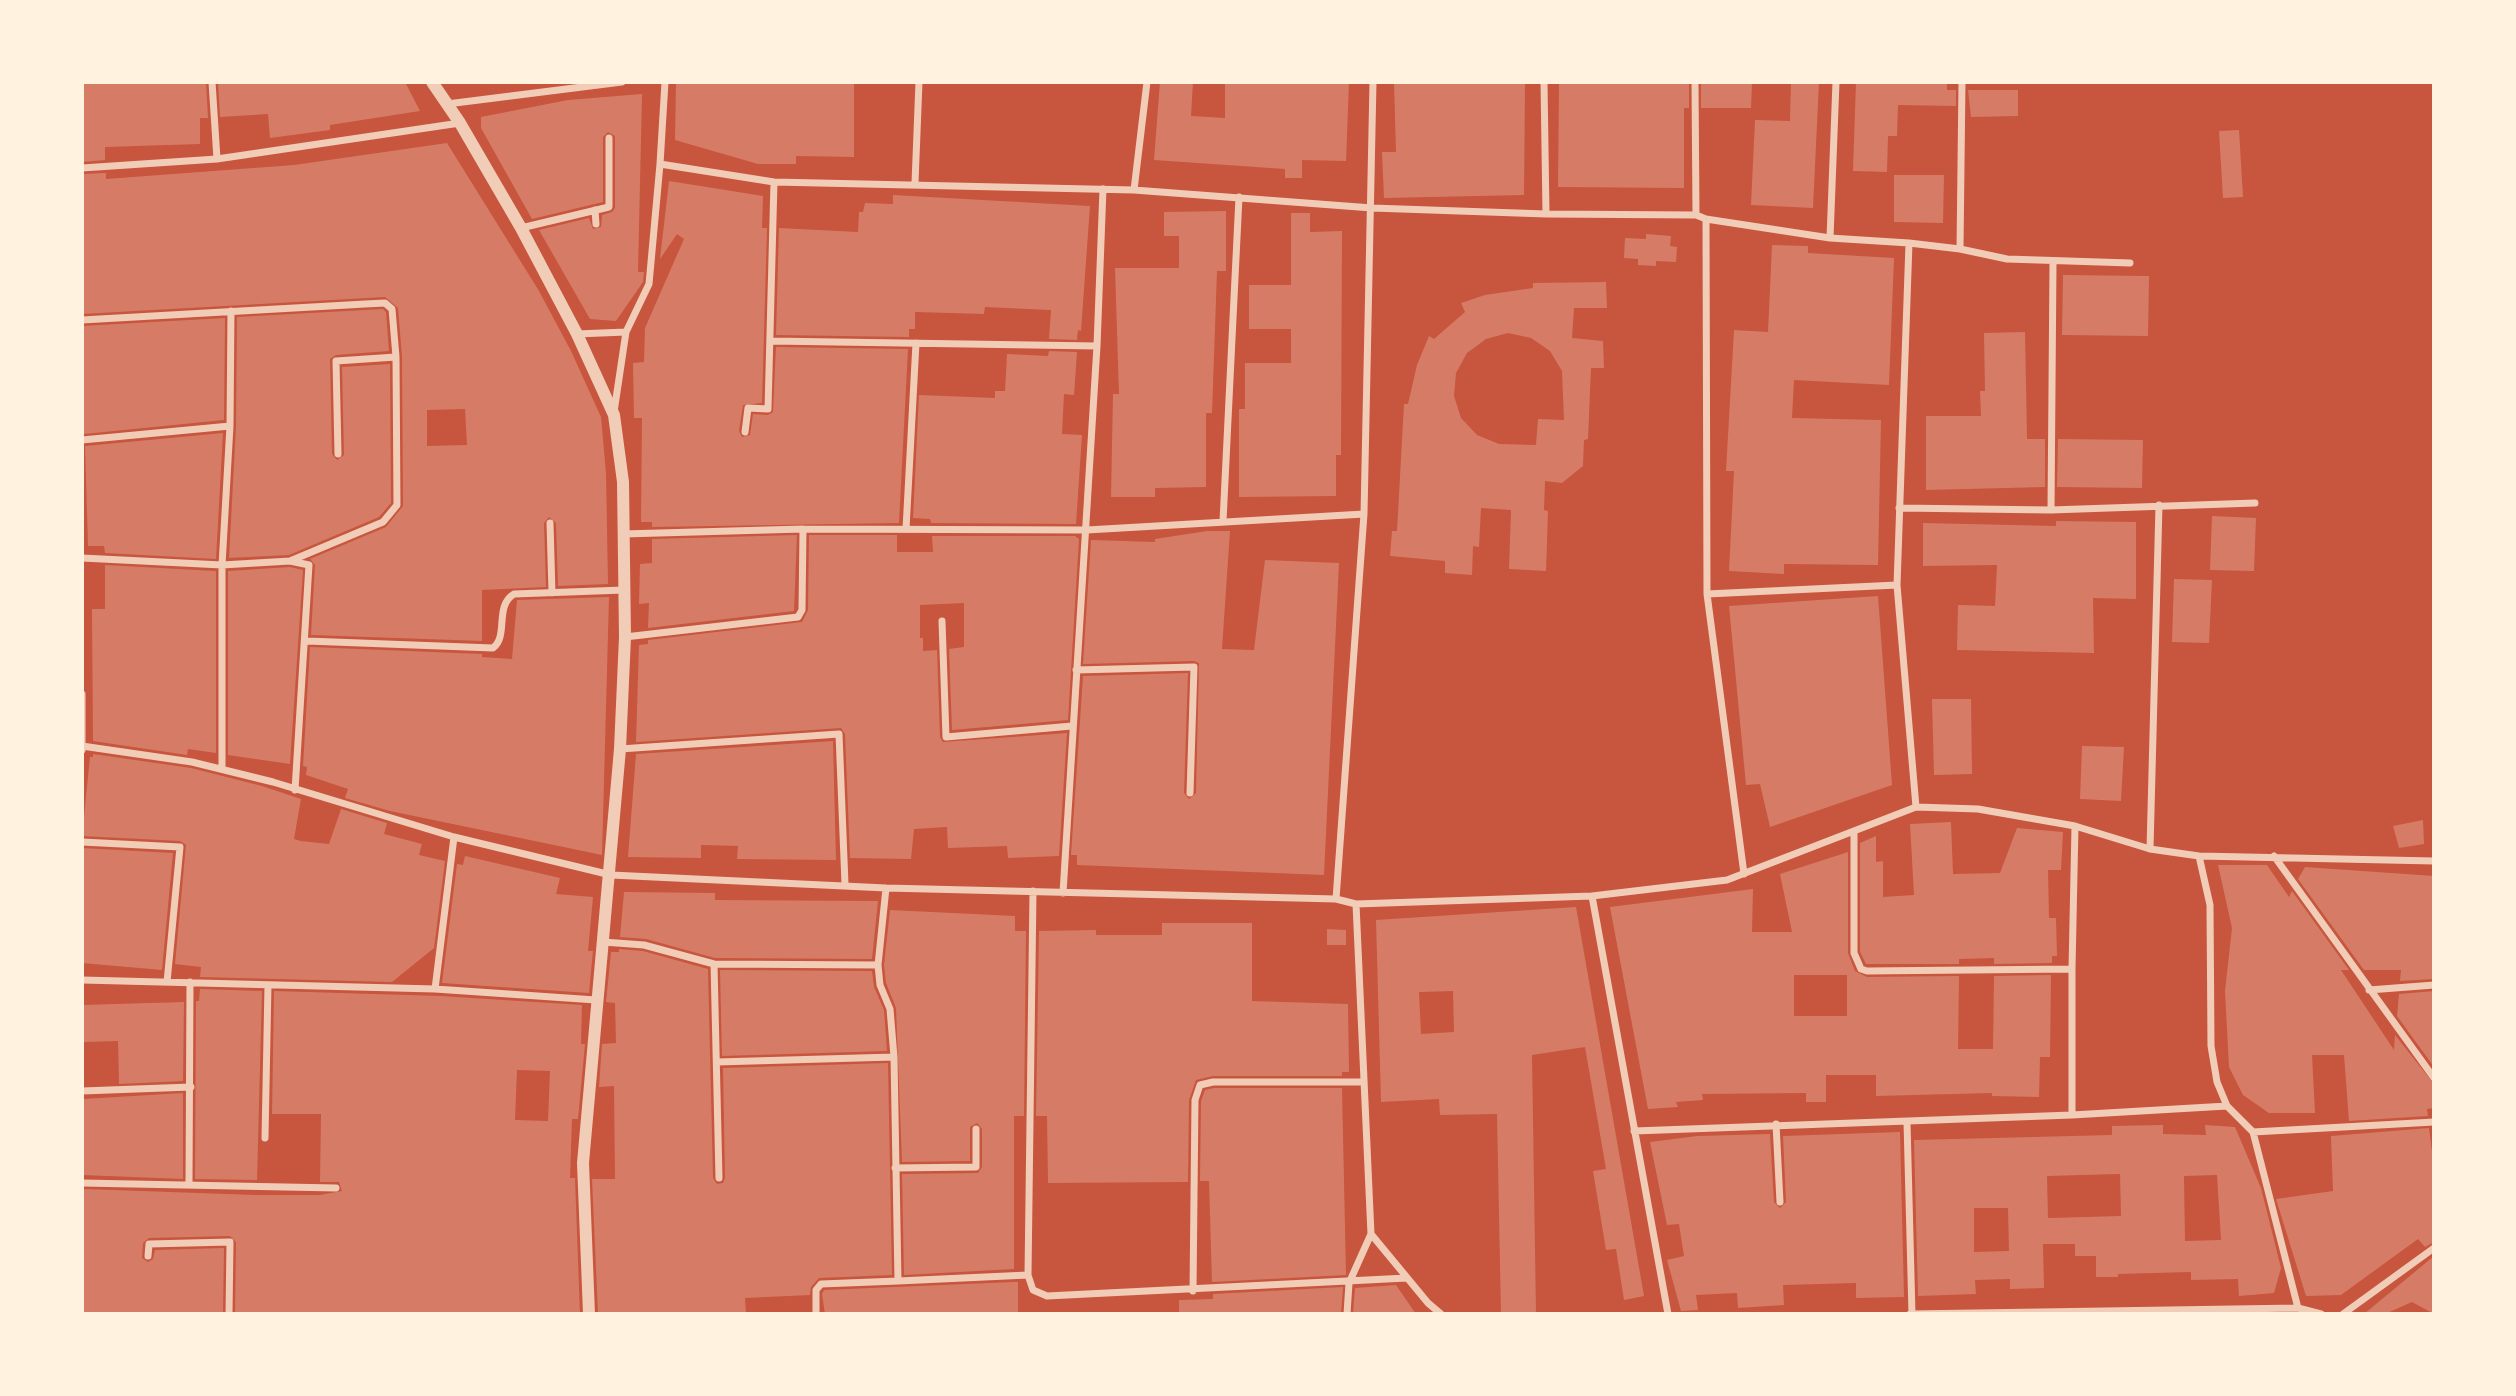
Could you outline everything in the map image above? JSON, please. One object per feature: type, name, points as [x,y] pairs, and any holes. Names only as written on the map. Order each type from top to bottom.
[{"type":"street","points":[[212,82],[217,159]]},
{"type":"street","points":[[432,82],[460,123],[521,228],[577,334],[614,415]]},
{"type":"street","points":[[447,104],[622,82]]},
{"type":"street","points":[[589,1314],[583,1163],[596,1000],[611,875],[621,749],[625,637],[623,482],[614,415],[626,332],[649,284],[665,82]]},
{"type":"street","points":[[915,183],[919,82]]},
{"type":"street","points":[[1134,190],[1147,82]]},
{"type":"street","points":[[1336,899],[1364,514],[1373,82]]},
{"type":"street","points":[[1544,82],[1546,215]]},
{"type":"street","points":[[1695,82],[1696,215]]},
{"type":"street","points":[[1830,238],[1836,82]]},
{"type":"street","points":[[1960,249],[1962,82]]},
{"type":"street","points":[[82,167],[217,159],[460,123]]},
{"type":"street","points":[[521,228],[609,207],[609,138]]},
{"type":"street","points":[[660,164],[774,182],[915,183],[1134,190],[1372,208],[1546,215],[1696,215],[1706,219],[1830,238],[1960,249],[2007,259],[2053,263],[2130,263]]},
{"type":"street","points":[[745,432],[748,408],[768,409],[774,182]]},
{"type":"street","points":[[1063,893],[1087,530],[1103,189]]},
{"type":"street","points":[[1223,521],[1239,197]]},
{"type":"street","points":[[594,210],[596,224]]},
{"type":"street","points":[[1706,219],[1707,594],[1744,874]]},
{"type":"street","points":[[1909,243],[1897,585],[1916,807]]},
{"type":"street","points":[[2051,510],[2053,263]]},
{"type":"street","points":[[82,320],[385,303],[394,315],[397,505],[383,522],[290,561]]},
{"type":"street","points":[[222,769],[222,565],[230,426],[231,311]]},
{"type":"street","points":[[577,334],[626,332]]},
{"type":"street","points":[[771,341],[1097,345]]},
{"type":"street","points":[[906,529],[916,343]]},
{"type":"street","points":[[338,454],[336,360],[396,357]]},
{"type":"street","points":[[82,440],[230,426]]},
{"type":"street","points":[[1899,508],[2051,510],[2255,503]]},
{"type":"street","points":[[2150,849],[2159,505]]},
{"type":"street","points":[[623,534],[803,528],[1087,530],[1364,514]]},
{"type":"street","points":[[550,523],[552,593]]},
{"type":"street","points":[[625,637],[797,617],[802,610],[803,528]]},
{"type":"street","points":[[82,558],[222,565],[290,561],[309,566],[307,641],[295,790]]},
{"type":"street","points":[[1707,594],[1897,585]]},
{"type":"street","points":[[307,641],[493,648],[499,642],[503,610],[508,598],[514,594],[625,590]]},
{"type":"street","points":[[942,621],[946,737],[1072,726]]},
{"type":"street","points":[[1076,670],[1194,667],[1190,793]]},
{"type":"street","points":[[82,694],[82,748],[222,769],[454,837],[611,875],[886,888],[1336,899],[1356,904],[1592,896],[1727,880],[1916,807],[1978,809],[2074,826],[2150,849],[2199,856],[2434,861]]},
{"type":"street","points":[[621,749],[839,734],[845,884]]},
{"type":"street","points":[[2072,1115],[2074,826]]},
{"type":"street","points":[[1854,832],[1854,953],[1861,969],[2072,969]]},
{"type":"street","points":[[435,989],[454,837]]},
{"type":"street","points":[[82,842],[180,847],[167,982]]},
{"type":"street","points":[[2199,856],[2210,905],[2211,1046],[2217,1082],[2227,1106],[2253,1132],[2298,1308]]},
{"type":"street","points":[[2274,856],[2434,1078]]},
{"type":"street","points":[[886,888],[878,965],[880,985],[890,1009],[894,1057],[898,1281]]},
{"type":"street","points":[[1033,891],[1028,1275],[1031,1288],[1042,1296],[1193,1291],[1407,1278]]},
{"type":"street","points":[[1592,896],[1668,1314]]},
{"type":"street","points":[[1348,1314],[1349,1283],[1371,1234],[1356,904]]},
{"type":"street","points":[[603,942],[644,945],[714,964],[878,965]]},
{"type":"street","points":[[714,964],[719,1178]]},
{"type":"street","points":[[82,980],[435,989],[596,1000]]},
{"type":"street","points":[[189,1184],[190,982]]},
{"type":"street","points":[[265,1138],[268,985]]},
{"type":"street","points":[[2369,990],[2434,985]]},
{"type":"street","points":[[717,1062],[894,1057]]},
{"type":"street","points":[[1193,1291],[1195,1100],[1200,1085],[1213,1082],[1362,1082]]},
{"type":"street","points":[[82,1091],[191,1087]]},
{"type":"street","points":[[1634,1130],[1907,1122],[2227,1106]]},
{"type":"street","points":[[1907,1122],[1911,1314],[2298,1308],[2321,1314]]},
{"type":"street","points":[[2253,1132],[2434,1122]]},
{"type":"street","points":[[1776,1124],[1780,1202]]},
{"type":"street","points":[[895,1168],[976,1167],[976,1129]]},
{"type":"street","points":[[82,1183],[336,1188]]},
{"type":"street","points":[[1371,1234],[1441,1314]]},
{"type":"street","points":[[148,1256],[149,1244],[230,1242],[229,1314]]},
{"type":"street","points":[[2343,1314],[2434,1248]]},
{"type":"street","points":[[816,1314],[816,1290],[821,1283],[1028,1275]]},
{"type":"building","points":[[82,82],[206,82],[208,118],[200,118],[200,144],[105,147],[105,160],[82,162]]},
{"type":"building","points":[[218,82],[405,82],[420,111],[330,125],[330,130],[270,138],[268,114],[220,117]]},
{"type":"building","points":[[676,82],[854,82],[854,157],[796,156],[796,164],[758,164],[675,140]]},
{"type":"building","points":[[1160,82],[1193,82],[1191,116],[1225,118],[1225,82],[1349,82],[1346,161],[1302,160],[1302,178],[1285,178],[1285,169],[1154,160]]},
{"type":"building","points":[[1394,82],[1525,82],[1524,195],[1384,198],[1382,152],[1396,152]]},
{"type":"building","points":[[1559,82],[1689,82],[1689,108],[1684,108],[1684,188],[1558,187]]},
{"type":"building","points":[[1701,82],[1752,82],[1751,108],[1701,108]]},
{"type":"building","points":[[1791,82],[1819,82],[1813,208],[1751,205],[1755,120],[1790,121]]},
{"type":"building","points":[[1856,82],[1947,82],[1947,90],[1956,90],[1956,106],[1898,105],[1897,136],[1888,136],[1887,172],[1853,171]]},
{"type":"building","points":[[1968,90],[2018,90],[2018,116],[1971,117]]},
{"type":"building","points":[[642,94],[638,272],[644,272],[643,282],[616,321],[590,319],[539,230],[589,218],[593,229],[601,227],[602,215],[615,208],[615,136],[608,132],[603,137],[603,202],[532,219],[481,128],[481,117],[568,100]]},
{"type":"building","points":[[2239,130],[2243,197],[2223,198],[2219,131]]},
{"type":"building","points":[[447,143],[539,291],[571,351],[601,417],[606,473],[608,584],[558,586],[556,523],[549,517],[544,523],[546,587],[482,590],[482,641],[311,635],[315,565],[310,559],[386,527],[403,506],[402,357],[398,308],[385,297],[82,314],[82,174],[106,173],[106,179],[294,165]],"holes":[[[465,409],[467,445],[427,446],[427,410]]]},
{"type":"building","points":[[1894,175],[1944,175],[1943,223],[1894,222]]},
{"type":"building","points":[[669,181],[763,196],[762,228],[767,228],[762,403],[743,405],[739,431],[742,437],[750,435],[753,414],[768,415],[773,412],[776,347],[908,349],[899,523],[652,527],[652,522],[641,522],[642,418],[634,418],[633,363],[644,362],[645,328],[684,239],[677,234],[660,259]]},
{"type":"building","points":[[893,195],[1090,206],[1081,331],[1078,330],[1077,340],[1049,339],[1051,310],[985,307],[984,314],[915,312],[915,329],[909,329],[909,337],[776,335],[779,228],[858,232],[859,212],[863,212],[865,203],[893,204]]},
{"type":"building","points":[[1226,211],[1226,271],[1217,271],[1212,413],[1206,413],[1206,487],[1155,488],[1155,497],[1111,497],[1113,394],[1119,394],[1115,268],[1179,268],[1179,236],[1164,236],[1164,212]]},
{"type":"building","points":[[1291,213],[1310,213],[1310,232],[1342,231],[1341,455],[1336,455],[1336,496],[1239,497],[1239,409],[1245,409],[1245,363],[1291,363],[1291,329],[1249,329],[1249,285],[1291,285]]},
{"type":"building","points":[[1646,234],[1671,236],[1670,246],[1677,247],[1676,262],[1656,261],[1656,266],[1638,265],[1638,259],[1624,258],[1625,238],[1646,239]]},
{"type":"building","points":[[1772,245],[1808,246],[1808,253],[1894,258],[1889,385],[1794,380],[1792,418],[1881,420],[1878,565],[1784,564],[1784,574],[1729,571],[1734,471],[1726,471],[1734,330],[1768,332]]},
{"type":"building","points":[[2063,275],[2149,276],[2148,336],[2062,335]]},
{"type":"building","points":[[1606,282],[1607,308],[1574,308],[1572,338],[1603,341],[1604,368],[1591,368],[1588,439],[1584,440],[1583,466],[1562,483],[1545,481],[1544,510],[1548,511],[1546,571],[1509,569],[1511,510],[1481,508],[1479,547],[1473,546],[1472,575],[1445,573],[1445,561],[1390,556],[1392,531],[1397,531],[1404,404],[1408,404],[1417,365],[1429,336],[1434,339],[1465,312],[1461,303],[1485,295],[1533,288],[1533,283]],"holes":[[[1508,333],[1531,338],[1550,351],[1562,371],[1564,420],[1538,419],[1536,445],[1499,444],[1477,435],[1461,418],[1454,396],[1456,373],[1467,353],[1486,339]]]},
{"type":"building","points":[[383,309],[386,312],[389,351],[336,355],[330,359],[332,454],[337,460],[344,455],[342,367],[390,364],[391,503],[379,517],[289,555],[229,558],[236,426],[237,317]]},
{"type":"building","points":[[225,318],[224,420],[84,434],[82,326]]},
{"type":"building","points":[[2025,332],[2027,439],[2045,439],[2045,487],[1926,490],[1926,416],[1981,416],[1980,391],[1985,391],[1984,333]]},
{"type":"building","points":[[1049,351],[1077,352],[1074,395],[1064,394],[1062,434],[1082,435],[1076,524],[931,523],[930,519],[913,518],[919,395],[995,398],[995,391],[1005,391],[1007,354],[1048,356]]},
{"type":"building","points":[[223,433],[216,559],[105,553],[104,546],[88,546],[85,446]]},
{"type":"building","points":[[2058,439],[2143,440],[2142,488],[2057,487]]},
{"type":"building","points":[[2212,516],[2256,518],[2254,571],[2210,570]]},
{"type":"building","points":[[2056,521],[2136,522],[2136,599],[2093,598],[2094,653],[1957,650],[1958,605],[1995,606],[1997,565],[1923,566],[1923,523],[2056,526]]},
{"type":"building","points":[[1207,531],[1230,531],[1222,649],[1254,650],[1265,560],[1339,563],[1324,875],[1077,865],[1077,855],[1071,855],[1083,676],[1188,673],[1184,793],[1189,799],[1196,793],[1199,663],[1083,664],[1091,540],[1155,542],[1155,539]]},
{"type":"building","points":[[797,535],[794,611],[648,628],[649,603],[639,604],[640,564],[652,563],[652,539]]},
{"type":"building","points":[[809,535],[897,535],[897,552],[933,552],[932,536],[1075,536],[1079,539],[1068,720],[952,730],[949,649],[964,647],[964,603],[920,605],[920,638],[923,638],[923,651],[937,650],[940,737],[943,742],[1067,733],[1059,856],[1008,858],[1007,846],[948,848],[947,827],[914,829],[911,859],[850,858],[845,734],[841,728],[636,742],[639,645],[648,644],[648,640],[802,622],[808,610]]},
{"type":"building","points":[[105,565],[216,571],[216,753],[188,749],[187,755],[93,741],[92,609],[105,609]]},
{"type":"building","points":[[290,567],[303,570],[290,764],[228,755],[228,571]]},
{"type":"building","points":[[2174,579],[2212,580],[2209,643],[2172,642]]},
{"type":"building","points":[[1878,596],[1892,785],[1770,827],[1760,784],[1746,785],[1729,606]]},
{"type":"building","points":[[609,597],[602,855],[390,811],[345,798],[348,789],[306,775],[307,767],[303,766],[310,647],[482,654],[482,657],[512,659],[517,600]]},
{"type":"building","points":[[1932,699],[1971,699],[1972,774],[1934,775]]},
{"type":"building","points":[[833,741],[836,860],[737,859],[738,846],[701,845],[701,858],[628,857],[636,754]]},
{"type":"building","points":[[2082,746],[2124,747],[2121,801],[2080,799]]},
{"type":"building","points":[[93,754],[191,768],[301,799],[294,839],[301,841],[329,844],[341,809],[387,823],[384,834],[422,844],[419,855],[445,861],[434,948],[392,982],[200,977],[201,967],[175,964],[186,845],[180,841],[82,836],[90,757],[93,757]]},
{"type":"building","points":[[2423,820],[2424,844],[2399,848],[2393,826]]},
{"type":"building","points":[[1951,822],[1953,874],[2000,873],[2017,828],[2063,832],[2061,870],[2048,870],[2049,918],[2056,918],[2057,956],[2052,956],[2052,963],[1994,964],[1994,958],[1959,959],[1959,964],[1866,964],[1860,952],[1860,843],[1876,836],[1876,862],[1883,861],[1883,897],[1914,895],[1910,824]]},
{"type":"building","points":[[82,848],[173,853],[162,970],[82,963]]},
{"type":"building","points":[[1848,852],[1848,953],[1855,971],[1867,977],[1959,976],[1958,1049],[1993,1049],[1994,976],[2051,975],[2050,1057],[2040,1057],[2039,1097],[1992,1096],[1992,1093],[1876,1096],[1876,1075],[1826,1075],[1826,1102],[1806,1102],[1806,1093],[1702,1094],[1703,1100],[1676,1102],[1678,1107],[1648,1109],[1610,907],[1753,889],[1752,932],[1792,932],[1780,874]],"holes":[[[1794,975],[1847,975],[1847,1016],[1794,1016]]]},
{"type":"building","points":[[465,856],[560,878],[556,894],[593,897],[588,951],[593,951],[589,993],[442,983],[457,864],[463,865]]},
{"type":"building","points":[[2218,865],[2267,865],[2289,897],[2292,891],[2349,970],[2341,970],[2394,1050],[2395,1035],[2434,1084],[2434,1108],[2427,1109],[2428,1116],[2349,1121],[2344,1055],[2312,1055],[2315,1113],[2269,1113],[2243,1095],[2229,1067],[2225,991],[2232,928]]},
{"type":"building","points":[[2305,867],[2434,876],[2434,979],[2400,981],[2401,970],[2364,970],[2298,879]]},
{"type":"building","points":[[624,892],[715,893],[715,900],[878,901],[872,959],[715,958],[646,939],[620,937]]},
{"type":"building","points":[[1576,907],[1644,1296],[1624,1300],[1616,1249],[1606,1250],[1593,1171],[1606,1169],[1585,1047],[1532,1055],[1536,1314],[1501,1314],[1497,1114],[1440,1115],[1439,1099],[1381,1102],[1376,920]],"holes":[[[1453,991],[1454,1032],[1421,1034],[1419,992]]]},
{"type":"building","points":[[890,910],[1015,916],[1015,931],[1026,931],[1024,1116],[1014,1116],[1014,1269],[904,1275],[902,1174],[978,1173],[982,1167],[982,1129],[977,1123],[970,1127],[970,1161],[902,1162],[896,1008],[886,983],[884,965]]},
{"type":"building","points":[[1162,923],[1252,923],[1252,1001],[1348,1004],[1349,1072],[1342,1072],[1342,1076],[1213,1076],[1196,1080],[1189,1100],[1188,1182],[1048,1183],[1047,1116],[1036,1116],[1039,931],[1096,930],[1096,935],[1162,935]]},
{"type":"building","points":[[1327,929],[1346,930],[1346,945],[1327,945]]},
{"type":"building","points":[[619,949],[643,951],[708,969],[713,1178],[717,1184],[723,1183],[725,1178],[723,1068],[888,1063],[892,1275],[819,1278],[811,1287],[810,1295],[745,1298],[746,1314],[598,1314],[592,1179],[615,1179],[614,1086],[599,1087],[602,1044],[616,1043],[615,1003],[606,1002],[611,952],[619,952]]},
{"type":"building","points":[[720,970],[872,971],[874,987],[884,1010],[887,1051],[722,1056]]},
{"type":"building","points":[[200,989],[262,991],[257,1180],[195,1179],[196,1001],[199,1001]]},
{"type":"building","points":[[274,991],[441,996],[582,1005],[581,1044],[585,1044],[578,1119],[572,1119],[570,1178],[575,1178],[580,1314],[235,1314],[236,1242],[230,1236],[149,1238],[143,1243],[142,1258],[148,1262],[153,1259],[155,1250],[224,1248],[223,1314],[83,1314],[84,1189],[256,1195],[320,1195],[342,1191],[339,1182],[320,1182],[321,1114],[272,1114]],"holes":[[[517,1070],[550,1071],[548,1121],[515,1120]]]},
{"type":"building","points":[[2434,991],[2434,1067],[2397,1016],[2399,994]]},
{"type":"building","points":[[184,1002],[183,1081],[119,1084],[118,1041],[82,1042],[82,1005]]},
{"type":"building","points":[[1342,1088],[1346,1275],[1212,1282],[1209,1181],[1200,1181],[1201,1101],[1205,1090]]},
{"type":"building","points":[[183,1093],[183,1179],[82,1175],[83,1099]]},
{"type":"building","points":[[2163,1125],[2163,1134],[2206,1135],[2205,1125],[2235,1127],[2261,1188],[2281,1268],[2274,1293],[2239,1296],[2238,1279],[2191,1280],[2191,1272],[2096,1277],[2096,1256],[2075,1256],[2075,1244],[2043,1244],[2044,1288],[2010,1289],[2010,1279],[1975,1280],[1976,1294],[1918,1296],[1914,1140],[2112,1135],[2112,1126]],"holes":[[[2120,1174],[2121,1216],[2048,1218],[2047,1176]],[[2217,1175],[2221,1240],[2185,1241],[2184,1176]],[[1974,1208],[2008,1208],[2009,1251],[1974,1252]]]},
{"type":"building","points":[[2429,1128],[2434,1167],[2434,1242],[2425,1247],[2418,1239],[2341,1295],[2306,1296],[2276,1199],[2333,1191],[2331,1136]]},
{"type":"building","points":[[1900,1132],[1904,1297],[1856,1298],[1856,1283],[1783,1285],[1784,1305],[1738,1308],[1737,1293],[1696,1295],[1698,1310],[1681,1311],[1667,1260],[1684,1256],[1679,1224],[1667,1225],[1650,1142],[1697,1136],[1770,1134],[1774,1202],[1780,1208],[1786,1202],[1783,1136]]},
{"type":"building","points":[[2434,1256],[2434,1314],[2412,1302],[2385,1314],[2364,1314]]},
{"type":"building","points":[[1018,1282],[1018,1314],[825,1314],[822,1294],[824,1290]]},
{"type":"building","points":[[1396,1285],[1416,1314],[1353,1314],[1355,1288]]},
{"type":"building","points":[[1343,1287],[1341,1314],[1179,1314],[1179,1300],[1213,1299],[1213,1294]]}]
